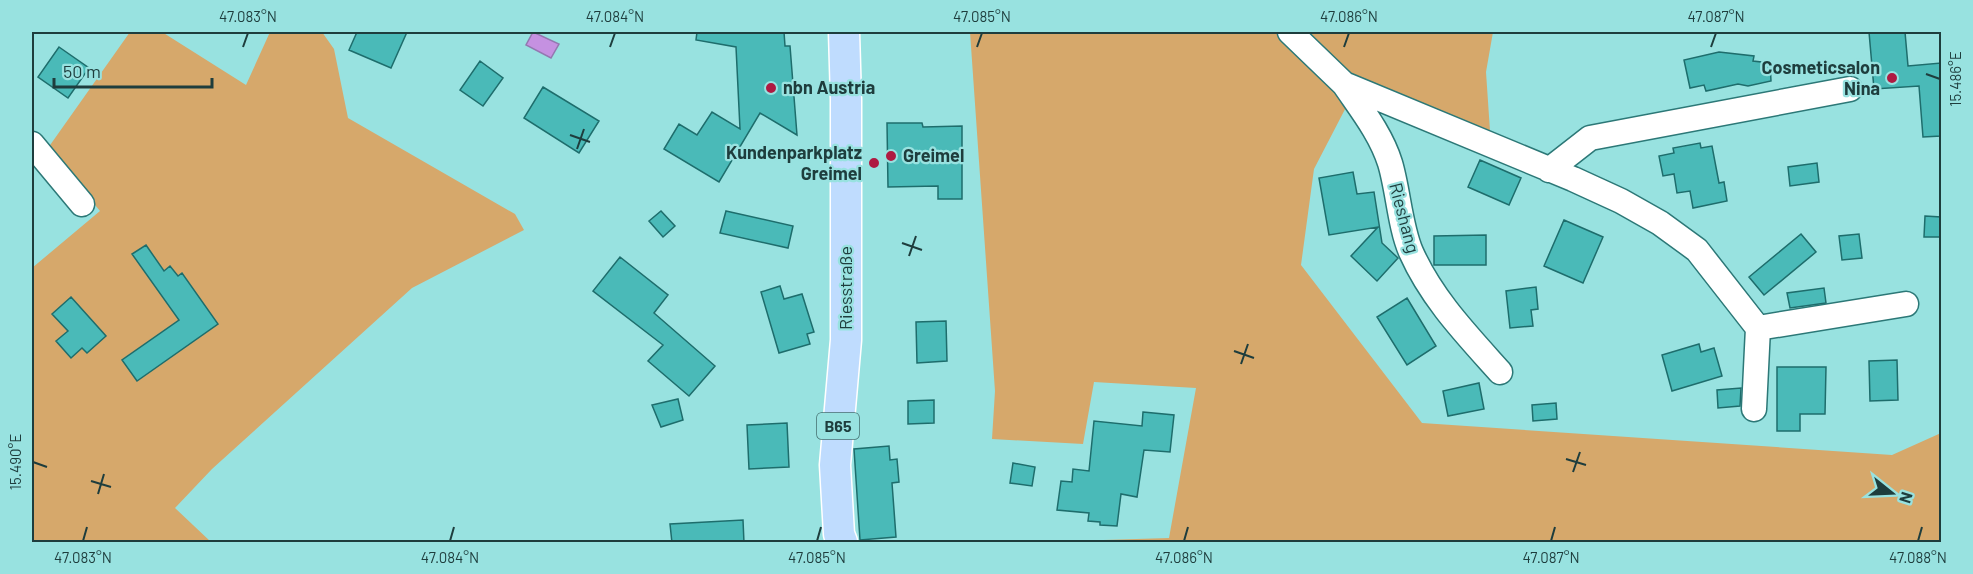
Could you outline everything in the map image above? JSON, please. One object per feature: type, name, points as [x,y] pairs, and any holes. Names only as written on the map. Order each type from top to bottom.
[{"type":"main road","name":"Riesstraße","points":[[842,543],[839,534],[835,465],[846,340],[844,32]]},
{"type":"street","name":"Rieshang","points":[[1290,32],[1344,84],[1380,138],[1390,163],[1410,250],[1423,276],[1449,315],[1500,372]]},
{"type":"street","name":"Rieshang","points":[[1344,84],[1621,201],[1660,223],[1697,250],[1758,328]]},
{"type":"street","points":[[1550,170],[1590,138],[1850,89]]},
{"type":"street","points":[[32,144],[82,204]]},
{"type":"street","points":[[1754,409],[1758,328],[1906,304]]},
{"type":"shaded area","points":[[130,32],[162,32],[246,85],[270,32],[322,32],[334,49],[348,118],[515,214],[524,230],[412,288],[212,469],[175,508],[211,542],[32,542],[32,268],[100,211],[48,148]]},
{"type":"shaded area","points":[[533,32],[559,44],[551,58],[526,45]]},
{"type":"shaded area","points":[[970,32],[1493,32],[1486,72],[1490,131],[1426,108],[1355,90],[1314,169],[1301,265],[1422,423],[1892,455],[1941,433],[1941,542],[1071,542],[1169,538],[1196,388],[1094,382],[1083,444],[992,439],[995,391]]},
{"type":"building","points":[[357,32],[407,32],[391,68],[349,50]]},
{"type":"building","points":[[697,32],[784,32],[785,46],[790,46],[797,135],[760,113],[719,182],[664,149],[679,124],[697,135],[712,112],[740,129],[736,47],[696,40]]},
{"type":"building","points":[[1869,32],[1905,32],[1908,66],[1941,63],[1941,136],[1923,137],[1919,86],[1874,89]]},
{"type":"building","points":[[59,47],[89,68],[68,98],[38,77]]},
{"type":"building","points":[[1719,52],[1754,56],[1753,61],[1770,63],[1771,81],[1748,86],[1738,84],[1706,91],[1704,85],[1690,88],[1684,60]]},
{"type":"building","points":[[480,61],[503,78],[483,106],[460,90]]},
{"type":"building","points":[[543,87],[599,121],[579,153],[524,118]]},
{"type":"building","points":[[887,123],[922,123],[923,127],[962,126],[962,199],[938,199],[938,186],[888,187]]},
{"type":"building","points":[[1700,143],[1701,148],[1712,146],[1719,183],[1724,182],[1727,201],[1693,208],[1690,191],[1677,193],[1674,174],[1663,176],[1659,156],[1674,153],[1673,148]]},
{"type":"building","points":[[1480,160],[1521,178],[1509,205],[1468,187]]},
{"type":"building","points":[[1817,163],[1819,182],[1790,186],[1788,167]]},
{"type":"building","points":[[1353,172],[1357,194],[1374,192],[1382,243],[1398,258],[1377,281],[1351,256],[1378,227],[1329,235],[1319,178]]},
{"type":"building","points":[[661,211],[675,226],[663,237],[649,221]]},
{"type":"building","points":[[726,211],[793,226],[788,248],[720,233]]},
{"type":"building","points":[[1925,216],[1941,217],[1941,237],[1924,237]]},
{"type":"building","points":[[1564,220],[1603,237],[1583,283],[1544,266]]},
{"type":"building","points":[[1801,234],[1816,252],[1764,295],[1749,277]]},
{"type":"building","points":[[1859,234],[1862,258],[1842,260],[1839,236]]},
{"type":"building","points":[[1486,235],[1486,265],[1434,265],[1434,236]]},
{"type":"building","points":[[146,245],[164,271],[170,266],[178,276],[182,273],[218,324],[137,381],[122,360],[179,320],[132,254]]},
{"type":"building","points":[[620,257],[668,295],[654,313],[715,366],[689,396],[648,361],[663,345],[593,291]]},
{"type":"building","points":[[780,286],[784,299],[802,294],[814,332],[807,334],[810,344],[779,353],[761,292]]},
{"type":"building","points":[[1536,287],[1538,309],[1531,310],[1533,326],[1510,328],[1506,291]]},
{"type":"building","points":[[1824,288],[1826,303],[1790,308],[1787,293]]},
{"type":"building","points":[[71,297],[106,336],[87,353],[82,348],[71,358],[56,341],[68,331],[52,314]]},
{"type":"building","points":[[1407,298],[1436,346],[1407,365],[1377,317]]},
{"type":"building","points":[[946,321],[947,361],[917,363],[916,322]]},
{"type":"building","points":[[1699,344],[1701,352],[1714,348],[1722,376],[1672,391],[1662,355]]},
{"type":"building","points":[[1897,360],[1898,400],[1870,401],[1869,361]]},
{"type":"building","points":[[1777,367],[1826,367],[1825,414],[1800,414],[1800,431],[1777,431]]},
{"type":"building","points":[[1479,383],[1484,409],[1448,416],[1443,391]]},
{"type":"building","points":[[1741,388],[1740,406],[1718,408],[1717,390]]},
{"type":"building","points":[[678,399],[683,420],[661,427],[652,405]]},
{"type":"building","points":[[934,400],[934,423],[908,424],[908,401]]},
{"type":"building","points":[[1556,403],[1557,419],[1533,421],[1532,405]]},
{"type":"building","points":[[1143,412],[1174,415],[1170,452],[1144,450],[1137,497],[1121,494],[1117,526],[1100,525],[1100,522],[1088,521],[1089,513],[1057,510],[1061,481],[1072,482],[1073,469],[1089,471],[1094,421],[1142,426]]},
{"type":"building","points":[[787,423],[789,467],[749,469],[747,425]]},
{"type":"building","points":[[889,446],[890,460],[897,459],[899,482],[892,483],[896,537],[860,540],[854,449]]},
{"type":"building","points":[[1013,463],[1035,467],[1032,486],[1010,483]]},
{"type":"building","points":[[743,520],[744,543],[672,543],[670,524]]},
{"type":"place","name":"Cosmeticsalon Nina","points":[[1892,78]]},
{"type":"place","name":"nbn Austria","points":[[771,88]]},
{"type":"place","name":"Greimel","points":[[891,156]]},
{"type":"place","name":"Kundenparkplatz Greimel","points":[[874,163]]}]
